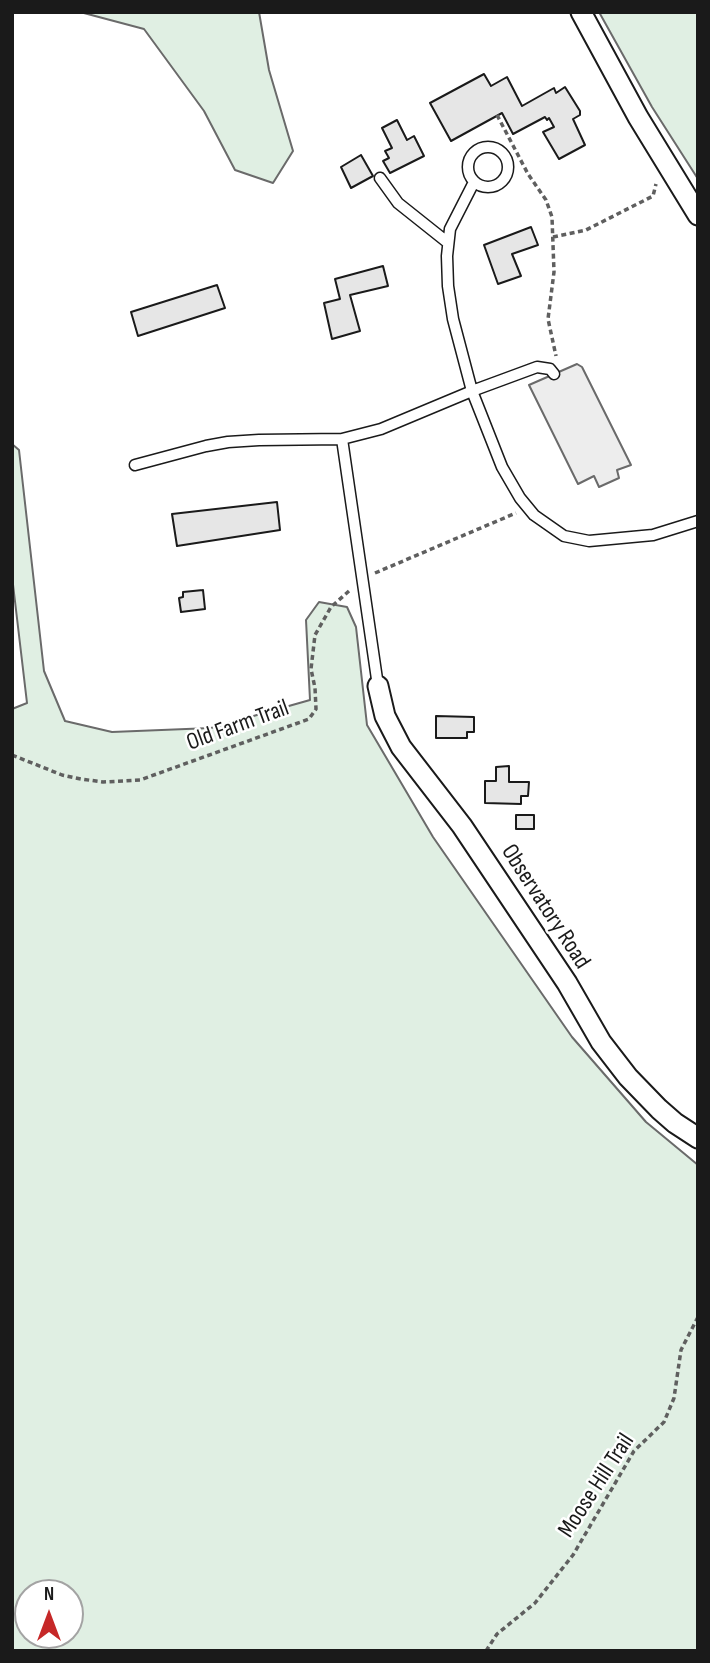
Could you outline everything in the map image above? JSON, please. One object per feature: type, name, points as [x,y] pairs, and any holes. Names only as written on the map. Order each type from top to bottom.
[{"type":"street","points":[[581,12],[638,117],[698,215]]},
{"type":"street","name":"Observatory Road","points":[[378,686],[385,716],[401,747],[462,826],[567,984],[601,1041],[628,1077],[659,1109],[698,1138]]},
{"type":"lane","points":[[482,148],[501,151],[508,162],[504,180],[493,187],[474,182],[468,169],[471,156],[482,148]]},
{"type":"lane","points":[[380,178],[398,203],[447,242]]},
{"type":"lane","points":[[474,182],[459,209],[447,242],[449,298],[457,340],[472,391],[502,467],[527,508],[552,530],[575,540],[653,535],[698,521]]},
{"type":"lane","points":[[135,465],[228,442],[342,439],[381,429],[537,367],[550,369],[554,374]]},
{"type":"lane","points":[[342,439],[378,686]]},
{"type":"path","points":[[497,116],[528,174],[546,200],[552,217],[554,272],[548,319],[557,359]]},
{"type":"path","points":[[553,237],[586,230],[653,196],[658,177]]},
{"type":"path","name":"Old Farm Trail","points":[[12,755],[62,775],[81,779],[103,782],[140,780],[309,719],[316,709],[311,668],[315,635],[331,607],[362,578],[527,508]]},
{"type":"path","name":"Moose Hill Trail","points":[[486,1651],[498,1634],[535,1603],[572,1555],[634,1451],[664,1422],[674,1398],[681,1350],[698,1318]]},
{"type":"green space","points":[[80,12],[259,12],[269,70],[293,151],[273,183],[235,170],[204,111],[144,29]]},
{"type":"green space","points":[[599,12],[698,12],[698,179],[652,107]]},
{"type":"green space","points":[[12,444],[19,450],[44,671],[65,721],[112,732],[211,728],[310,700],[306,620],[319,602],[347,607],[356,627],[367,725],[433,837],[572,1037],[646,1122],[698,1165],[698,1651],[12,1651],[12,709],[27,703],[12,576]]},
{"type":"shaded area","points":[[577,364],[582,367],[631,465],[617,470],[619,478],[599,487],[594,476],[578,484],[529,385]]},
{"type":"building","points":[[484,74],[491,86],[507,77],[522,106],[554,88],[556,93],[565,87],[580,111],[580,115],[573,119],[585,145],[559,159],[543,132],[554,127],[549,118],[547,120],[545,117],[513,134],[502,113],[451,141],[430,103]]},
{"type":"building","points":[[397,120],[407,140],[414,136],[424,156],[390,173],[383,161],[389,158],[385,151],[392,148],[382,128]]},
{"type":"building","points":[[361,155],[373,176],[351,188],[341,167]]},
{"type":"building","points":[[531,227],[538,245],[512,254],[521,276],[498,284],[484,245]]},
{"type":"building","points":[[383,266],[388,286],[350,295],[360,331],[332,339],[324,303],[340,299],[335,279]]},
{"type":"building","points":[[217,285],[225,308],[138,336],[131,312]]},
{"type":"building","points":[[277,502],[280,530],[177,546],[172,514]]},
{"type":"building","points":[[203,590],[205,609],[181,612],[179,598],[183,597],[183,592]]},
{"type":"building","points":[[436,716],[474,717],[474,732],[467,732],[467,738],[436,738]]},
{"type":"building","points":[[509,766],[509,782],[529,782],[528,796],[521,796],[521,804],[485,803],[485,781],[496,781],[496,767]]},
{"type":"building","points":[[516,815],[534,815],[534,829],[516,829]]}]
